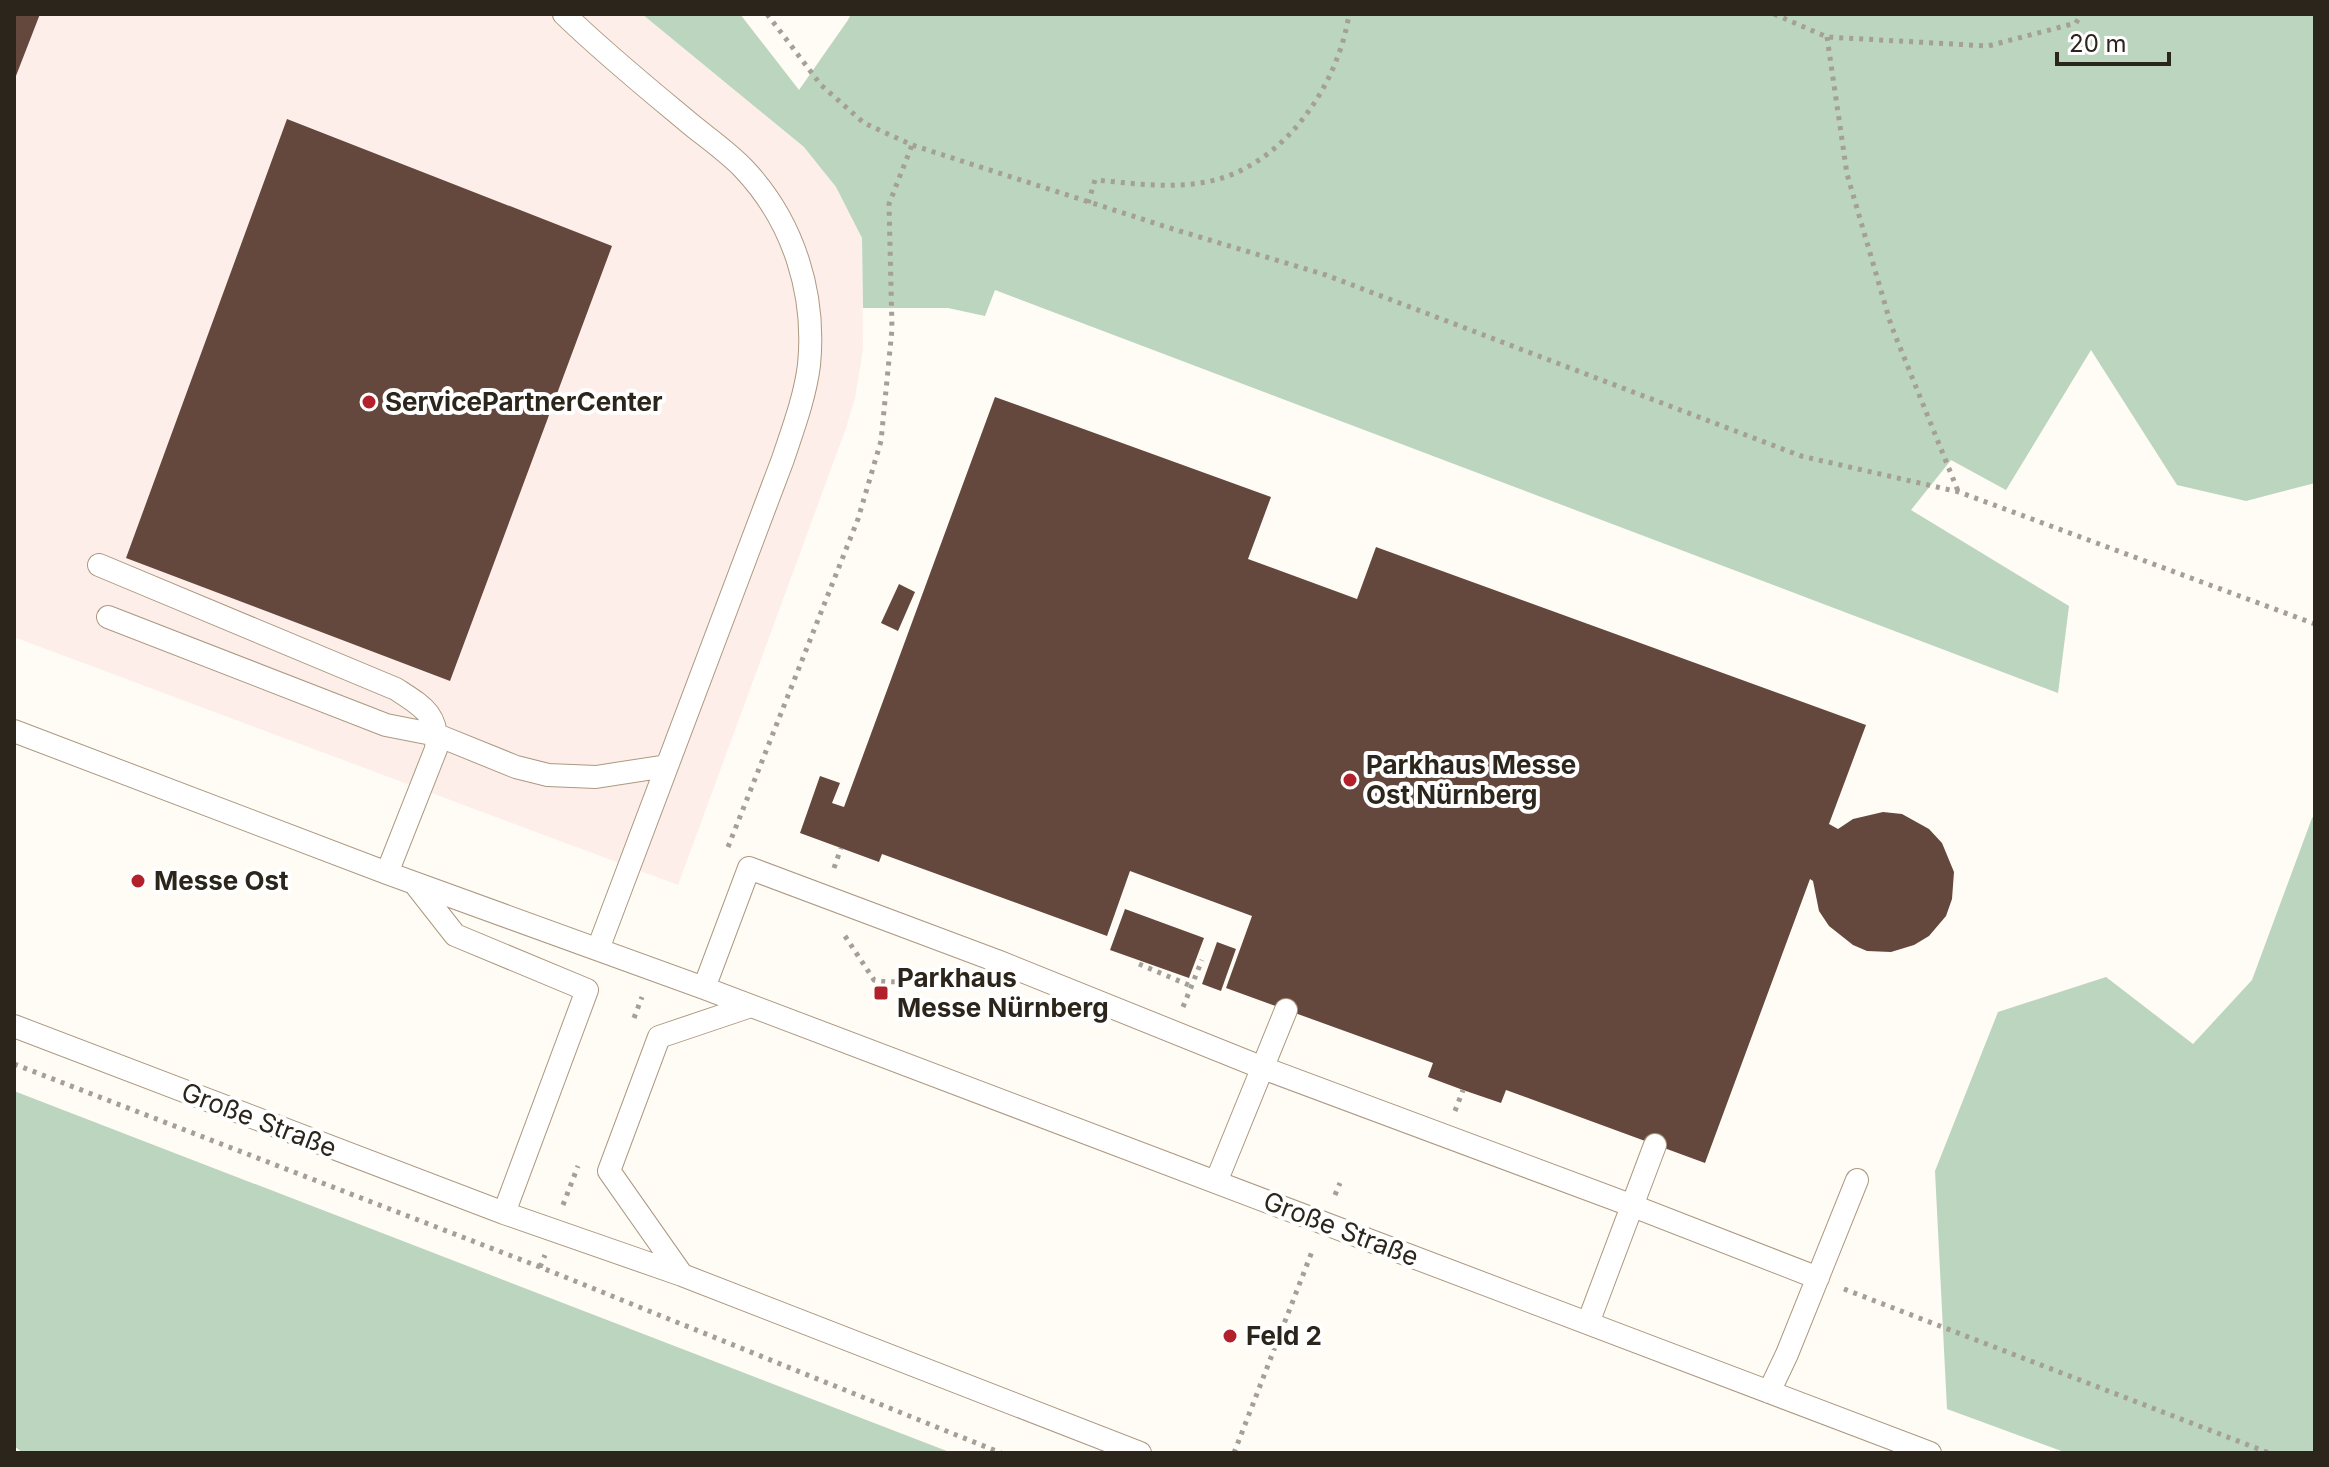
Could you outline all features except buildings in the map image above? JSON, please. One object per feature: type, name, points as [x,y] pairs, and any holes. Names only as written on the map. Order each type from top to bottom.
[{"type":"lane","points":[[564,14],[594,44],[743,168],[765,195],[789,233],[802,272],[810,317],[809,366],[800,410],[598,949]]},
{"type":"lane","points":[[99,565],[396,689],[422,706],[434,720],[436,749],[387,873]]},
{"type":"lane","points":[[108,617],[386,725],[437,735],[516,767],[548,775],[596,777],[667,766]]},
{"type":"lane","name":"Große Straße","points":[[14,731],[387,873],[704,988],[1930,1453]]},
{"type":"lane","points":[[704,988],[749,868],[997,961],[1263,1068],[1818,1278]]},
{"type":"lane","points":[[414,883],[455,935],[587,990],[504,1213]]},
{"type":"lane","points":[[682,1275],[609,1171],[659,1037],[751,1006]]},
{"type":"lane","points":[[1216,1182],[1286,1010]]},
{"type":"lane","name":"Große Straße","points":[[14,1026],[504,1213],[682,1275],[1140,1453]]},
{"type":"lane","points":[[1588,1323],[1655,1145]]},
{"type":"lane","points":[[1769,1392],[1857,1180]]},
{"type":"path","points":[[767,14],[821,85],[864,123],[912,145],[1088,203],[1326,275],[1801,456],[1959,492],[2315,624]]},
{"type":"path","points":[[1088,203],[1095,180],[1175,186],[1208,182],[1234,173],[1261,157],[1304,118],[1324,90],[1345,39],[1349,14]]},
{"type":"path","points":[[1774,14],[1827,37],[1988,46],[2076,23],[2081,14]]},
{"type":"path","points":[[1827,37],[1851,189],[1891,325],[1959,492]]},
{"type":"path","points":[[726,851],[858,519],[881,441],[892,329],[889,204],[912,145]]},
{"type":"path","points":[[1173,1032],[1202,960]]},
{"type":"path","points":[[1139,964],[1191,986]]},
{"type":"path","points":[[14,1064],[540,1267],[1001,1453]]},
{"type":"path","points":[[1234,1453],[1340,1183]]},
{"type":"path","points":[[1818,1278],[2269,1453]]},
{"type":"shaded area","points":[[14,14],[642,14],[804,147],[836,187],[862,238],[863,349],[855,398],[678,885],[14,637]]},
{"type":"green space","points":[[642,14],[740,14],[799,90],[851,14],[2315,14],[2315,483],[2246,501],[2177,485],[2091,350],[2006,490],[1951,460],[1911,510],[2069,606],[2058,693],[995,290],[985,316],[948,308],[863,308],[862,238],[836,187],[804,147]]},
{"type":"green space","points":[[2315,815],[2315,1453],[2067,1453],[1947,1409],[1935,1171],[1998,1012],[2106,977],[2193,1044],[2252,980]]},
{"type":"green space","points":[[14,1091],[952,1453],[23,1453],[14,1446]]},
{"type":"place","name":"ServicePartnerCenter","points":[[369,402]]},
{"type":"place","name":"Parkhaus Messe Ost Nürnberg","points":[[1350,780]]},
{"type":"place","name":"Messe Ost","points":[[138,881]]},
{"type":"place","name":"Parkhaus Messe Nürnberg","points":[[881,993]]},
{"type":"place","name":"Feld 2","points":[[1230,1336]]}]
